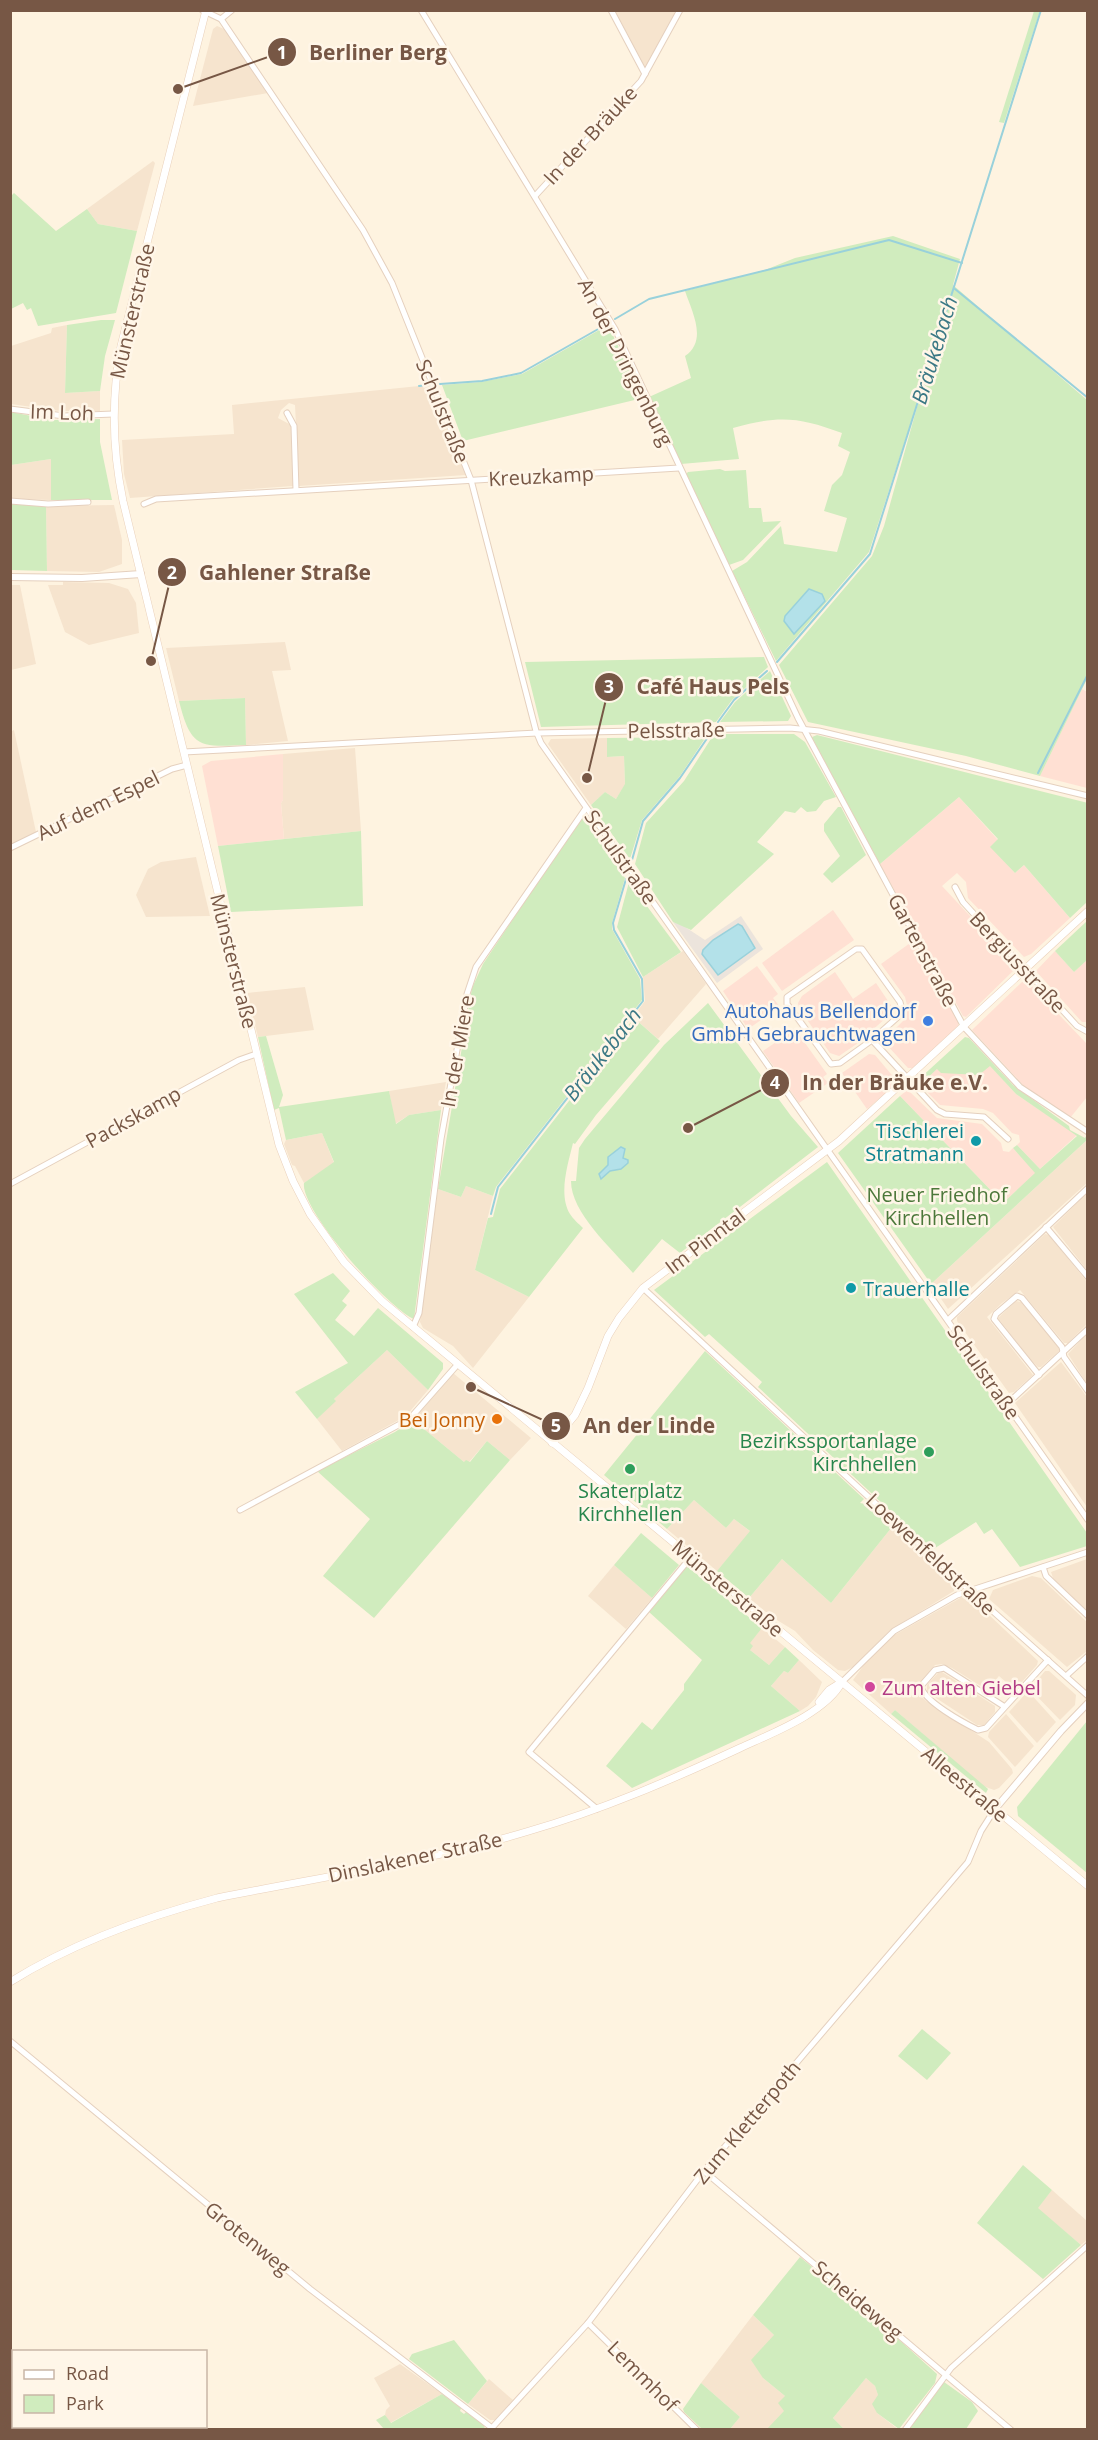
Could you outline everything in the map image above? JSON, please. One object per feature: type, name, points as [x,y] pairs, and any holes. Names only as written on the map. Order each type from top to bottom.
[{"type":"main road","name":"Münsterstraße","points":[[205,11],[120,346],[113,414],[114,445],[118,477],[279,1145],[293,1181],[310,1214],[344,1262],[382,1301],[842,1682]]},
{"type":"main road","name":"Im Pinntal","points":[[552,1443],[575,1415],[613,1327],[643,1288],[827,1150],[908,1079],[1088,911]]},
{"type":"main road","name":"Dinslakener Straße","points":[[10,1982],[52,1958],[144,1919],[217,1898],[457,1851],[597,1809],[787,1727],[813,1710],[829,1690],[842,1682]]},
{"type":"main road","name":"Alleestraße","points":[[842,1682],[1088,1886]]},
{"type":"street","points":[[205,11],[221,19],[232,10]]},
{"type":"street","name":"An der Dringenburg","points":[[421,10],[615,329],[804,729]]},
{"type":"street","name":"In der Bräuke","points":[[611,10],[645,74]]},
{"type":"street","name":"In der Bräuke","points":[[535,196],[645,74],[680,10]]},
{"type":"street","name":"Schulstraße","points":[[221,19],[363,230],[392,283],[471,480],[537,733],[586,808],[1088,1520]]},
{"type":"street","name":"Im Loh","points":[[10,409],[64,416],[113,414]]},
{"type":"street","points":[[287,413],[294,426],[296,490]]},
{"type":"street","name":"Kreuzkamp","points":[[144,504],[156,499],[679,468]]},
{"type":"street","points":[[10,501],[48,504],[88,502]]},
{"type":"street","points":[[10,577],[93,577],[141,574]]},
{"type":"street","name":"Pelsstraße","points":[[184,752],[537,733],[804,729],[1088,796]]},
{"type":"street","name":"Gartenstraße","points":[[804,729],[964,1027],[1020,1087],[1088,1132]]},
{"type":"street","name":"Auf dem Espel","points":[[10,848],[172,769],[187,765]]},
{"type":"street","name":"In der Miere","points":[[413,1327],[419,1313],[441,1139],[467,994],[476,967],[586,808]]},
{"type":"street","name":"Bergiusstraße","points":[[955,887],[963,902],[1077,1026],[1088,1032]]},
{"type":"street","points":[[860,947],[900,1002],[902,1010],[899,1016],[872,1040],[840,1064],[831,1064],[787,1004],[787,997],[860,947]]},
{"type":"street","points":[[872,1040],[937,1110],[945,1114],[984,1117],[1008,1139]]},
{"type":"street","name":"Packskamp","points":[[10,1184],[239,1059],[256,1054]]},
{"type":"street","points":[[948,1320],[1088,1188]]},
{"type":"street","points":[[1046,1227],[1088,1276]]},
{"type":"street","name":"Loewenfeldstraße","points":[[643,1288],[969,1590],[1088,1696]]},
{"type":"street","points":[[1039,1375],[994,1317],[1015,1297],[1020,1296],[1062,1347],[1064,1357],[1088,1391]]},
{"type":"street","points":[[1007,1404],[1088,1329]]},
{"type":"street","points":[[240,1510],[402,1423],[413,1415],[458,1364]]},
{"type":"street","points":[[842,1682],[894,1631],[969,1590],[1088,1552]]},
{"type":"street","points":[[597,1809],[529,1752],[691,1557]]},
{"type":"street","points":[[1042,1567],[1046,1576],[1088,1616]]},
{"type":"street","points":[[1066,1676],[1088,1656]]},
{"type":"street","points":[[1005,1707],[944,1668],[934,1670],[921,1686],[922,1692],[933,1702],[978,1730],[987,1728],[1048,1660]]},
{"type":"street","points":[[995,1809],[1061,1731],[1088,1703]]},
{"type":"street","name":"Zum Kletterpoth","points":[[491,2429],[588,2323],[704,2171],[968,1862],[981,1831],[995,1809]]},
{"type":"street","name":"Grotenweg","points":[[10,2042],[310,2289],[491,2429]]},
{"type":"street","name":"Scheideweg","points":[[704,2171],[1011,2430]]},
{"type":"street","points":[[905,2430],[946,2375],[1088,2245]]},
{"type":"street","name":"Lemmhof","points":[[588,2323],[697,2430]]},
{"type":"shaded area","points":[[673,10],[675,13],[647,68],[644,68],[614,11]]},
{"type":"shaded area","points":[[217,26],[224,29],[268,93],[193,106],[213,29]]},
{"type":"shaded area","points":[[153,161],[155,163],[137,231],[98,224],[87,209]]},
{"type":"shaded area","points":[[67,325],[65,393],[100,391],[100,411],[60,411],[11,404],[11,346],[51,333],[52,328]]},
{"type":"shaded area","points":[[429,385],[466,475],[299,486],[295,405],[289,403],[281,410],[278,418],[291,425],[293,486],[130,498],[124,474],[122,440],[234,434],[232,405]]},
{"type":"shaded area","points":[[51,459],[51,500],[11,499],[11,465]]},
{"type":"shaded area","points":[[114,505],[122,540],[122,564],[99,572],[47,571],[46,506]]},
{"type":"shaded area","points":[[63,582],[109,583],[128,589],[136,603],[139,633],[89,645],[65,632],[48,585],[63,585]]},
{"type":"shaded area","points":[[11,585],[20,585],[36,664],[11,670]]},
{"type":"shaded area","points":[[285,642],[291,670],[272,671],[288,741],[246,745],[245,698],[179,701],[166,648]]},
{"type":"shaded area","points":[[1082,689],[1087,692],[1087,788],[1040,776]]},
{"type":"shaded area","points":[[14,730],[36,832],[11,845],[10,732]]},
{"type":"shaded area","points":[[607,738],[608,757],[624,756],[625,785],[616,799],[605,792],[591,805],[548,744],[551,739]]},
{"type":"shaded area","points":[[355,748],[361,831],[284,839],[281,803],[283,800],[283,754]]},
{"type":"shaded area","points":[[283,754],[283,800],[281,803],[284,839],[218,846],[202,766],[211,761]]},
{"type":"shaded area","points":[[959,797],[998,840],[991,847],[1015,873],[1024,865],[1070,918],[1031,954],[1024,957],[968,898],[966,882],[957,873],[942,886],[1012,961],[1014,967],[1013,971],[966,1017],[963,1016],[880,864]]},
{"type":"shaded area","points":[[196,857],[210,916],[146,917],[136,895],[148,869],[161,862]]},
{"type":"shaded area","points":[[833,910],[854,940],[782,991],[762,963]]},
{"type":"shaded area","points":[[741,916],[763,949],[717,983],[673,922],[705,940]]},
{"type":"shaded area","points":[[913,941],[958,1021],[958,1026],[913,1068],[908,1068],[886,1044],[887,1037],[905,1019],[908,1009],[905,997],[881,964]]},
{"type":"shaded area","points":[[683,951],[706,984],[658,1039],[633,1017],[645,1001],[643,977]]},
{"type":"shaded area","points":[[1055,951],[1074,972],[1087,960],[1087,1022],[1082,1022],[1036,971]]},
{"type":"shaded area","points":[[757,966],[778,994],[773,998],[780,1007],[748,1029],[723,991]]},
{"type":"shaded area","points":[[835,972],[853,999],[876,983],[892,1007],[888,1016],[858,1043],[839,1056],[830,1053],[799,1008],[798,1003],[802,996]]},
{"type":"shaded area","points":[[1027,981],[1087,1044],[1087,1097],[1070,1118],[1023,1085],[972,1030],[1022,982]]},
{"type":"shaded area","points":[[305,987],[314,1030],[258,1037],[247,993]]},
{"type":"shaded area","points":[[795,1029],[827,1074],[823,1077],[828,1083],[799,1103],[763,1051]]},
{"type":"shaded area","points":[[869,1054],[875,1055],[896,1080],[895,1085],[867,1109],[842,1073]]},
{"type":"shaded area","points":[[990,1065],[1016,1094],[1077,1135],[1040,1169],[1017,1145],[1020,1142],[1019,1135],[1012,1133],[993,1113],[983,1109],[940,1105],[920,1085],[937,1069]]},
{"type":"shaded area","points":[[446,1082],[441,1110],[409,1115],[395,1124],[389,1091]]},
{"type":"shaded area","points":[[906,1091],[910,1092],[937,1118],[982,1124],[1001,1143],[1003,1151],[1009,1152],[1013,1148],[1036,1173],[1003,1203],[900,1096]]},
{"type":"shaded area","points":[[322,1133],[334,1163],[304,1183],[295,1166],[292,1165],[284,1144],[286,1140]]},
{"type":"shaded area","points":[[1087,1140],[1087,1183],[948,1309],[931,1284]]},
{"type":"shaded area","points":[[466,1186],[493,1196],[475,1270],[529,1297],[473,1368],[453,1346],[423,1328],[420,1322],[438,1189],[461,1197]]},
{"type":"shaded area","points":[[1087,1193],[1087,1270],[1053,1227]]},
{"type":"shaded area","points":[[1045,1234],[1049,1235],[1087,1282],[1087,1324],[1068,1343],[1064,1343],[1020,1290],[1002,1303],[987,1317],[1033,1375],[1014,1392],[1009,1393],[957,1321],[957,1317]]},
{"type":"shaded area","points":[[1016,1301],[1021,1302],[1059,1348],[1059,1351],[1041,1367],[1031,1360],[998,1318]]},
{"type":"shaded area","points":[[1087,1334],[1087,1384],[1068,1354]]},
{"type":"shaded area","points":[[387,1350],[428,1390],[406,1416],[342,1451],[317,1419],[335,1401],[334,1399]]},
{"type":"shaded area","points":[[1061,1362],[1087,1397],[1087,1507],[1015,1403]]},
{"type":"shaded area","points":[[453,1373],[531,1438],[510,1460],[487,1441],[469,1462],[464,1462],[413,1420]]},
{"type":"shaded area","points":[[694,1500],[726,1528],[734,1519],[751,1532],[717,1571],[667,1529]]},
{"type":"shaded area","points":[[892,1527],[953,1583],[954,1591],[889,1631],[853,1667],[845,1671],[838,1670],[813,1650],[795,1631],[772,1617],[749,1598],[782,1559],[831,1603]]},
{"type":"shaded area","points":[[1087,1559],[1087,1612],[1053,1578],[1051,1572]]},
{"type":"shaded area","points":[[614,1565],[652,1598],[626,1629],[588,1596]]},
{"type":"shaded area","points":[[1032,1576],[1041,1578],[1087,1622],[1087,1651],[1067,1667],[989,1599],[993,1590]]},
{"type":"shaded area","points":[[962,1597],[970,1597],[1038,1661],[1015,1690],[999,1676],[987,1690],[942,1664],[935,1665],[917,1687],[918,1693],[926,1701],[989,1742],[1012,1769],[1013,1773],[999,1788],[994,1790],[983,1786],[895,1710],[891,1714],[853,1680],[871,1655],[891,1637]]},
{"type":"shaded area","points":[[762,1628],[785,1647],[769,1665],[750,1650],[749,1643]]},
{"type":"shaded area","points":[[799,1660],[822,1682],[816,1697],[800,1711],[771,1686],[784,1671],[788,1673]]},
{"type":"shaded area","points":[[1045,1671],[1049,1671],[1076,1695],[1075,1705],[1060,1720],[1030,1689]]},
{"type":"shaded area","points":[[942,1672],[995,1706],[995,1712],[984,1725],[977,1725],[927,1692],[927,1685],[938,1673]]},
{"type":"shaded area","points":[[1028,1691],[1056,1722],[1037,1743],[1009,1712]]},
{"type":"shaded area","points":[[1006,1714],[1034,1746],[1015,1767],[988,1737],[989,1732]]},
{"type":"shaded area","points":[[1052,2190],[1087,2221],[1087,2240],[1081,2245],[1037,2208]]},
{"type":"shaded area","points":[[753,2315],[774,2335],[763,2378],[785,2396],[785,2411],[768,2429],[730,2429],[740,2417],[701,2383]]},
{"type":"shaded area","points":[[400,2364],[442,2394],[390,2423],[385,2415],[390,2406],[374,2378]]},
{"type":"shaded area","points":[[866,2378],[875,2386],[878,2395],[877,2413],[899,2430],[844,2429],[833,2418]]},
{"type":"shaded area","points":[[489,2379],[513,2400],[495,2420],[490,2420],[468,2404]]},
{"type":"green space","points":[[1034,11],[1040,11],[1004,123],[999,122]]},
{"type":"green space","points":[[14,193],[56,231],[87,209],[98,224],[137,231],[116,313],[38,326],[31,308],[27,310],[23,303],[11,309],[10,197]]},
{"type":"green space","points":[[893,236],[960,259],[953,285],[1087,400],[1087,679],[1040,776],[966,756],[808,722],[779,665],[872,556],[884,526],[924,382],[869,552],[776,661],[732,571],[747,562],[781,526],[784,544],[837,552],[847,518],[824,511],[832,485],[842,475],[850,452],[838,446],[842,433],[801,421],[763,421],[733,428],[739,459],[681,464],[649,397],[691,378],[685,356],[696,342],[697,334],[685,291],[765,270],[795,258]]},
{"type":"green space","points":[[115,320],[105,356],[100,391],[65,393],[67,325]]},
{"type":"green space","points":[[608,325],[643,398],[463,441],[442,385],[481,382],[522,374]]},
{"type":"green space","points":[[11,412],[52,420],[100,419],[100,442],[112,500],[51,500],[51,459],[11,465]]},
{"type":"green space","points":[[720,469],[725,471],[746,470],[749,508],[761,508],[763,522],[781,521],[743,560],[729,565],[685,475],[688,472]]},
{"type":"green space","points":[[11,504],[46,506],[47,571],[11,570]]},
{"type":"green space","points":[[764,657],[768,667],[732,700],[716,722],[541,727],[525,662]]},
{"type":"green space","points":[[770,671],[791,716],[788,721],[720,722],[735,702]]},
{"type":"green space","points":[[245,698],[246,745],[218,746],[200,742],[193,737],[188,728],[179,701]]},
{"type":"green space","points":[[714,734],[794,734],[805,742],[836,797],[824,801],[816,811],[807,812],[801,807],[795,813],[785,811],[757,842],[774,854],[691,930],[673,922],[635,864],[646,823],[684,781]]},
{"type":"green space","points":[[817,735],[1088,803],[1087,902],[1070,918],[1024,865],[1015,873],[990,847],[998,839],[959,797],[880,864],[814,746],[812,737]]},
{"type":"green space","points":[[706,737],[680,776],[642,820],[630,859],[591,805],[605,792],[616,799],[625,784],[624,756],[607,757],[607,738]]},
{"type":"green space","points":[[838,807],[841,807],[866,855],[832,883],[823,874],[840,856],[824,831],[824,824]]},
{"type":"green space","points":[[581,817],[584,818],[625,878],[612,929],[640,979],[642,1000],[496,1187],[493,1196],[466,1186],[461,1197],[438,1189],[472,988],[483,964]]},
{"type":"green space","points":[[361,831],[363,906],[231,912],[218,846]]},
{"type":"green space","points":[[629,882],[681,952],[643,977],[617,927]]},
{"type":"green space","points":[[1087,921],[1087,960],[1074,972],[1055,951]]},
{"type":"green space","points":[[708,1003],[791,1116],[818,1147],[680,1253],[662,1239],[633,1273],[594,1230],[578,1206],[571,1181],[576,1181],[579,1148],[664,1045]]},
{"type":"green space","points":[[634,1018],[660,1041],[596,1115],[575,1144],[573,1143],[564,1188],[566,1206],[574,1220],[583,1228],[529,1297],[475,1270],[488,1218],[493,1217],[500,1189]]},
{"type":"green space","points":[[266,1036],[283,1095],[279,1107],[389,1091],[396,1124],[409,1115],[441,1110],[414,1319],[367,1279],[330,1235],[316,1214],[307,1196],[304,1183],[334,1162],[322,1133],[286,1140],[279,1108],[274,1110],[258,1037]]},
{"type":"green space","name":"Neuer Friedhof Kirchhellen","points":[[965,1037],[969,1038],[1013,1085],[1069,1126],[1070,1130],[1085,1138],[1087,1135],[1087,1140],[931,1284],[838,1153],[900,1096],[1003,1203],[1035,1173],[1013,1148],[1017,1145],[1040,1169],[1077,1136],[1016,1094],[990,1066],[979,1075],[941,1073],[937,1069],[920,1085],[918,1080]]},
{"type":"green space","points":[[827,1162],[1087,1533],[1087,1546],[1020,1567],[992,1529],[984,1534],[976,1522],[932,1550],[758,1387],[762,1382],[709,1334],[705,1337],[654,1290]]},
{"type":"green space","points":[[333,1273],[350,1291],[342,1301],[347,1305],[335,1320],[354,1336],[378,1308],[443,1363],[443,1369],[428,1390],[387,1350],[334,1399],[336,1401],[317,1419],[295,1392],[348,1363],[294,1294]]},
{"type":"green space","points":[[705,1351],[864,1499],[860,1503],[865,1504],[892,1527],[831,1603],[782,1559],[749,1598],[717,1571],[750,1531],[734,1519],[726,1528],[694,1500],[667,1529],[604,1475]]},
{"type":"green space","points":[[413,1420],[464,1462],[466,1460],[470,1462],[487,1441],[510,1460],[374,1618],[323,1576],[370,1519],[317,1471],[395,1432]]},
{"type":"green space","points":[[641,1533],[679,1565],[652,1598],[614,1565]]},
{"type":"green space","points":[[687,1566],[762,1628],[750,1643],[753,1646],[750,1650],[769,1665],[785,1647],[799,1660],[788,1673],[784,1671],[771,1686],[800,1711],[632,1788],[606,1766],[642,1722],[652,1730],[684,1690],[684,1684],[702,1660],[649,1612]]},
{"type":"green space","points":[[895,1710],[988,1789],[986,1793],[891,1714]]},
{"type":"green space","points":[[1087,1721],[1087,1873],[1018,1816],[1017,1807]]},
{"type":"green space","points":[[922,2029],[951,2053],[927,2080],[898,2056]]},
{"type":"green space","points":[[1023,2165],[1052,2190],[1038,2208],[1081,2245],[1043,2279],[977,2223]]},
{"type":"green space","points":[[800,2257],[893,2334],[892,2338],[897,2338],[937,2374],[935,2383],[899,2429],[877,2413],[872,2404],[878,2395],[875,2386],[866,2378],[833,2418],[844,2429],[767,2429],[784,2411],[778,2403],[785,2396],[763,2378],[751,2360],[774,2335],[753,2315]]},
{"type":"green space","points":[[454,2340],[487,2381],[468,2404],[409,2359],[412,2354]]},
{"type":"green space","points":[[944,2382],[972,2402],[978,2411],[966,2429],[910,2430],[909,2428]]},
{"type":"green space","points":[[701,2383],[740,2417],[730,2429],[702,2429],[684,2412],[683,2409]]},
{"type":"green space","points":[[442,2394],[461,2408],[460,2411],[464,2414],[466,2412],[478,2418],[485,2429],[384,2429],[376,2420],[385,2415],[391,2423]]},
{"type":"water","points":[[809,589],[822,594],[825,601],[794,634],[784,621],[785,616]]},
{"type":"water","points":[[738,924],[742,926],[755,948],[718,975],[702,954],[703,950],[713,940]]},
{"type":"water","points":[[621,1147],[625,1149],[623,1158],[628,1160],[628,1163],[621,1169],[610,1171],[601,1179],[599,1174],[608,1165],[608,1157]]},
{"type":"waterway","name":"Bräukebach","points":[[777,662],[870,554],[1041,10]]},
{"type":"waterway","points":[[615,319],[649,299],[889,240],[962,263]]},
{"type":"waterway","points":[[955,289],[1088,398]]},
{"type":"waterway","points":[[440,384],[482,381],[521,373],[607,324]]},
{"type":"waterway","points":[[419,386],[427,385]]},
{"type":"waterway","name":"Bräukebach","points":[[718,722],[734,700],[767,671]]},
{"type":"waterway","points":[[1038,773],[1088,674]]},
{"type":"waterway","name":"Bräukebach","points":[[632,860],[643,821],[680,778],[708,737]]},
{"type":"waterway","name":"Bräukebach","points":[[491,1214],[498,1187],[643,1001],[642,979],[614,930],[613,923],[626,879]]},
{"type":"place","name":"Berliner Berg","points":[[178,89]]},
{"type":"place","name":"Gahlener Straße","points":[[151,661]]},
{"type":"place","name":"Café Haus Pels","points":[[587,778]]},
{"type":"place","name":"Autohaus Bellendorf GmbH Gebrauchtwagen","points":[[928,1021]]},
{"type":"place","name":"In der Bräuke e.V.","points":[[688,1128]]},
{"type":"place","name":"Tischlerei Stratmann","points":[[976,1141]]},
{"type":"place","name":"Trauerhalle","points":[[851,1288]]},
{"type":"place","name":"An der Linde","points":[[471,1387]]},
{"type":"place","name":"Bei Jonny","points":[[497,1419]]},
{"type":"place","name":"Bezirkssportanlage Kirchhellen","points":[[929,1452]]},
{"type":"place","name":"Skaterplatz Kirchhellen","points":[[630,1469]]},
{"type":"place","name":"Zum alten Giebel","points":[[870,1687]]}]
